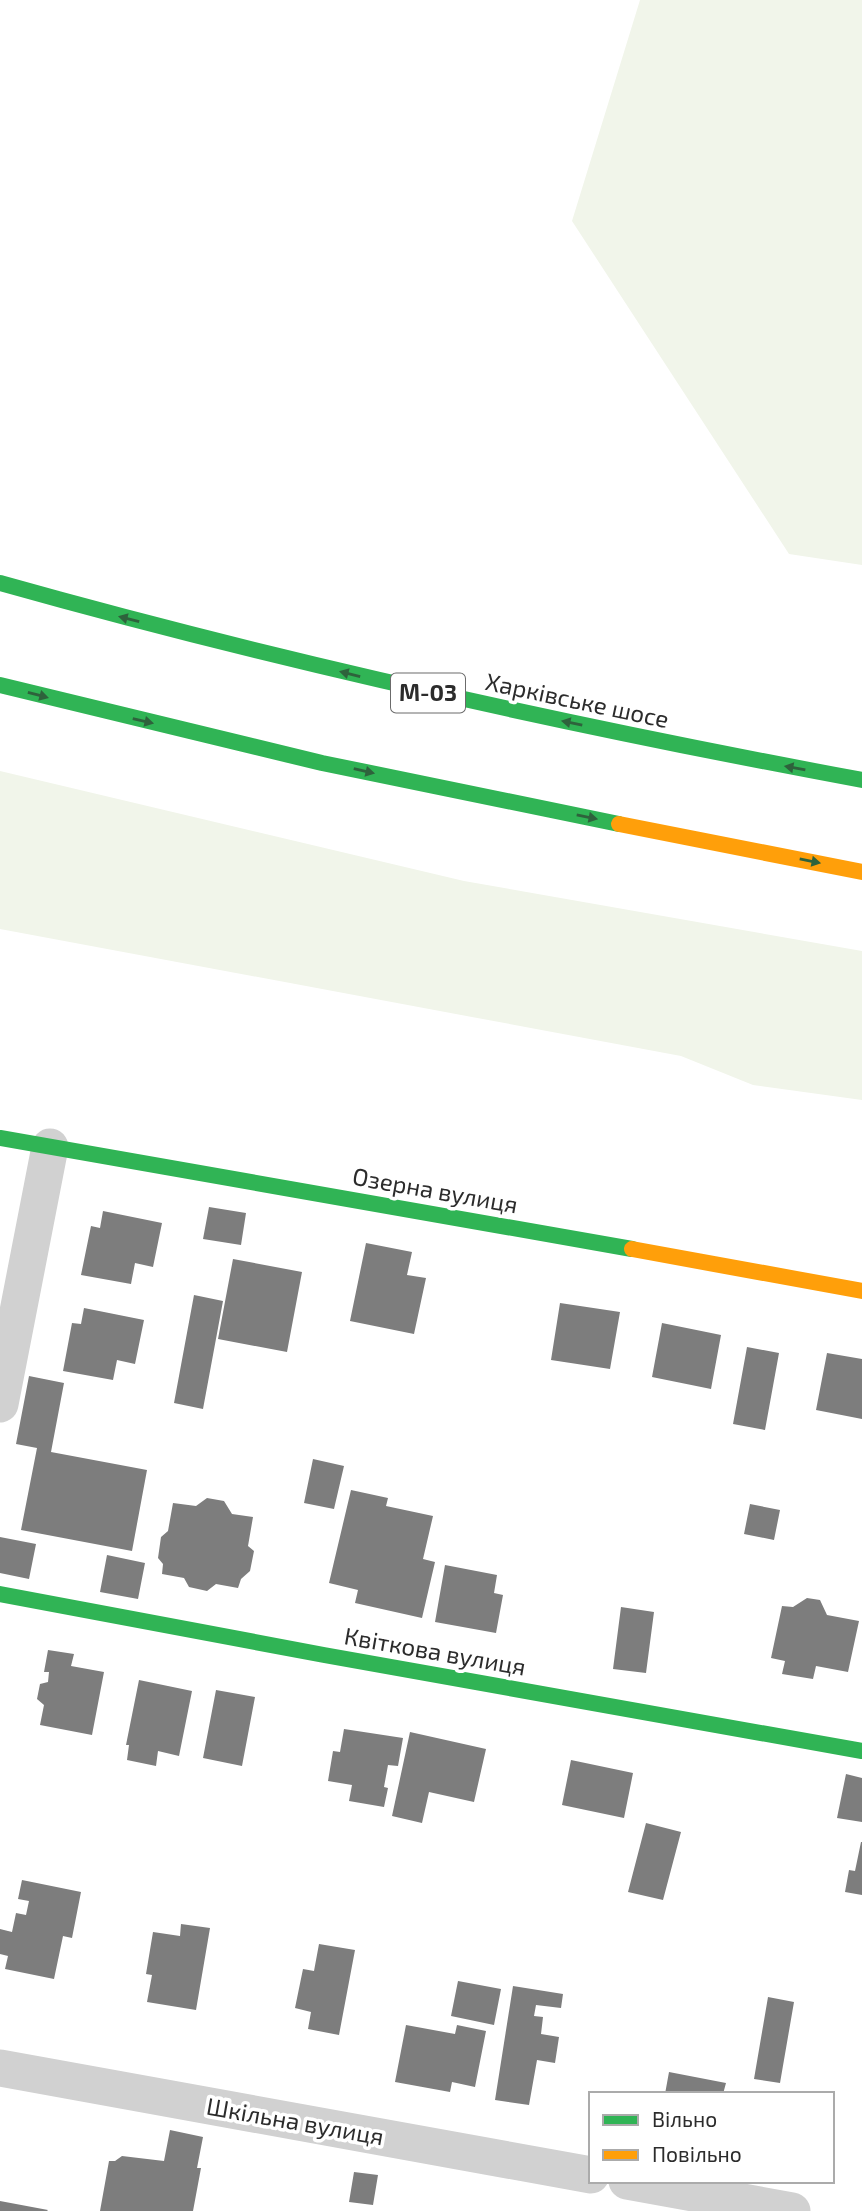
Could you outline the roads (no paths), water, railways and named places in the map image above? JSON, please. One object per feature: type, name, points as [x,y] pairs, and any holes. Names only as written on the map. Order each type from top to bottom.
[{"type":"main road","name":"Харківське шосе","points":[[0,583],[83,607],[418,691],[758,762],[862,780]]},
{"type":"main road","points":[[0,685],[76,705],[431,786],[862,872]]},
{"type":"main road","name":"Озерна вулиця","points":[[0,1138],[862,1291]]},
{"type":"main road","name":"Квіткова вулиця","points":[[0,1594],[324,1656],[862,1751]]},
{"type":"street","points":[[0,1404],[50,1147]]},
{"type":"street","name":"Шкільна вулиця","points":[[0,2068],[589,2175]]},
{"type":"street","points":[[638,2183],[792,2211]]}]
